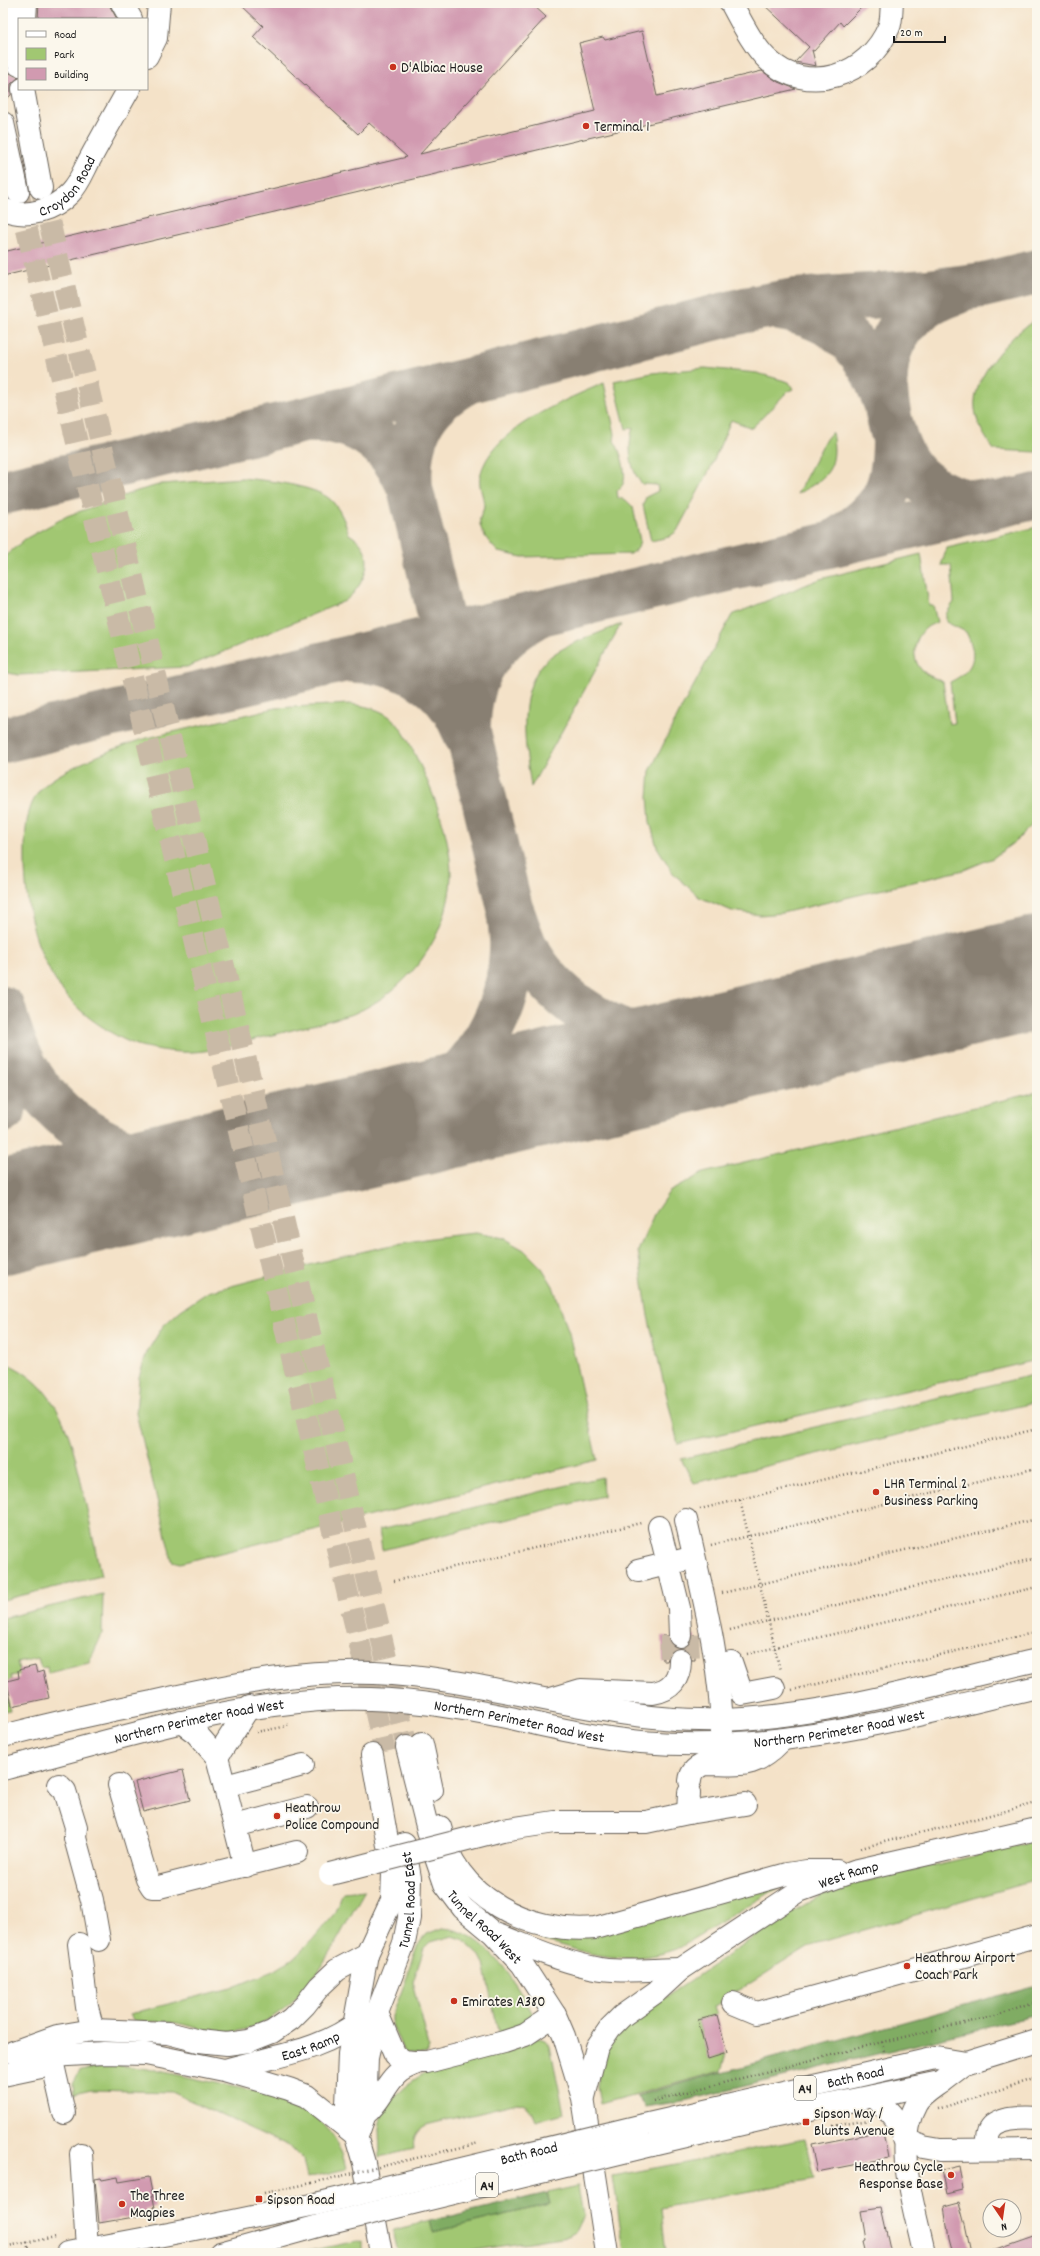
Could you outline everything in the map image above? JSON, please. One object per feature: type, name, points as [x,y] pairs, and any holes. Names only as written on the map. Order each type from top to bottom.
[{"type":"main road","points":[[8,3],[18,59]]},
{"type":"main road","points":[[25,18],[26,3]]},
{"type":"main road","points":[[122,3],[130,18]]},
{"type":"main road","points":[[148,54],[156,38],[159,3]]},
{"type":"main road","points":[[730,3],[767,59],[793,76],[816,79],[836,77],[857,66],[876,50],[889,26],[892,3]]},
{"type":"main road","points":[[23,90],[48,187],[38,90]]},
{"type":"main road","points":[[109,125],[121,90]]},
{"type":"main road","points":[[109,125],[128,90]]},
{"type":"main road","points":[[3,123],[18,192]]},
{"type":"main road","name":"Croydon Road","points":[[3,209],[13,214],[34,213],[50,208],[65,198],[78,182],[109,125]]},
{"type":"main road","points":[[680,1636],[688,1607],[682,1559],[691,1515]]},
{"type":"main road","points":[[651,1524],[682,1559],[720,1629],[742,1694],[780,1684]]},
{"type":"main road","points":[[638,1571],[682,1559]]},
{"type":"main road","points":[[548,1700],[581,1690],[653,1693],[670,1686],[671,1678],[680,1660]]},
{"type":"main road","name":"Northern Perimeter Road West","points":[[3,1736],[227,1685],[301,1675],[344,1673],[415,1677],[474,1685],[633,1715],[722,1720],[768,1717],[825,1709],[1037,1660]]},
{"type":"main road","points":[[722,1745],[722,1720],[730,1661]]},
{"type":"main road","name":"Northern Perimeter Road West","points":[[3,1769],[180,1722],[250,1707],[331,1699],[383,1699],[468,1710],[577,1732],[638,1742],[722,1745],[781,1741],[826,1735],[1037,1688]]},
{"type":"main road","points":[[217,1757],[250,1707]]},
{"type":"main road","points":[[180,1722],[196,1733],[217,1757],[245,1866]]},
{"type":"main road","points":[[689,1796],[693,1771],[697,1767],[704,1764],[753,1763],[766,1756],[781,1741]]},
{"type":"main road","name":"Tunnel Road West","points":[[525,1919],[488,1900],[473,1888],[462,1876],[452,1859],[441,1830],[414,1746],[439,1871],[448,1888],[463,1908],[494,1933],[522,1964],[555,2015],[566,2042],[583,2098],[608,2253]]},
{"type":"main road","name":"Tunnel Road East","points":[[365,2114],[367,2058],[381,2005],[404,1943],[409,1918],[410,1893],[405,1853],[378,1754],[394,1887],[387,1914],[367,1954]]},
{"type":"main road","points":[[46,1758],[58,1785],[55,1792],[66,1828],[75,1838],[92,1900],[86,1990],[93,2030]]},
{"type":"main road","points":[[225,1786],[303,1765]]},
{"type":"main road","points":[[118,1785],[147,1879],[152,1886],[159,1887],[297,1852]]},
{"type":"main road","points":[[330,1874],[502,1830],[556,1822],[646,1822],[689,1796],[745,1804]]},
{"type":"main road","points":[[235,1826],[307,1807]]},
{"type":"main road","name":"West Ramp","points":[[583,2098],[594,2054],[603,2037],[622,2016],[656,1992],[681,1969],[800,1891],[854,1871],[1037,1829]]},
{"type":"main road","points":[[525,1919],[539,1925],[568,1929],[595,1928],[787,1874],[807,1871],[854,1871]]},
{"type":"main road","points":[[525,1919],[533,1936],[536,1950]]},
{"type":"main road","points":[[494,1933],[552,1957],[601,1969],[620,1971],[681,1969]]},
{"type":"main road","points":[[733,2003],[757,2012],[1037,1936]]},
{"type":"main road","points":[[367,1954],[347,2073],[347,2105],[357,2136],[381,2253]]},
{"type":"main road","points":[[8,2053],[57,2036],[93,2030],[168,2033],[199,2041],[226,2044],[248,2040],[272,2032],[291,2019],[305,2005],[319,1987],[337,1970],[367,1954]]},
{"type":"main road","points":[[381,2005],[395,2055],[404,2060],[420,2062]]},
{"type":"main road","name":"East Ramp","points":[[224,2070],[313,2048],[333,2039],[381,2005]]},
{"type":"main road","points":[[357,2136],[365,2114],[375,2107],[389,2083],[398,2072],[420,2062],[470,2051],[525,2034],[555,2015]]},
{"type":"main road","name":"Bath Road","points":[[220,2253],[322,2225],[652,2145],[772,2117],[941,2082],[966,2064],[1037,2041]]},
{"type":"main road","points":[[8,2053],[36,2049],[51,2056],[102,2052],[139,2054],[224,2070],[289,2089],[307,2096],[357,2136]]},
{"type":"main road","points":[[3,2076],[41,2067],[51,2056]]},
{"type":"main road","points":[[51,2056],[64,2113]]},
{"type":"main road","name":"Bath Road","points":[[77,2251],[314,2193],[644,2125],[936,2058],[966,2064]]},
{"type":"main road","points":[[924,2253],[909,2182],[905,2136],[919,2099],[941,2082]]},
{"type":"main road","points":[[874,2096],[891,2114],[905,2136],[923,2147],[940,2150],[1037,2149]]},
{"type":"main road","points":[[987,2149],[988,2134],[990,2129],[995,2124],[1022,2118],[1037,2118]]},
{"type":"main road","points":[[77,2251],[81,2154]]},
{"type":"path","points":[[691,1515],[1037,1429]]},
{"type":"path","points":[[682,1559],[748,1536],[1037,1468]]},
{"type":"path","points":[[740,1500],[775,1648],[780,1684],[1037,1632]]},
{"type":"path","points":[[721,1594],[1037,1519]]},
{"type":"path","points":[[394,1581],[651,1524]]},
{"type":"path","points":[[720,1629],[768,1621],[1037,1558]]},
{"type":"path","points":[[730,1661],[775,1648],[1037,1586]]},
{"type":"path","points":[[252,1733],[283,1727],[293,1721]]},
{"type":"path","points":[[860,1848],[1037,1803]]},
{"type":"path","name":"Bath Road","points":[[648,2103],[874,2044],[994,2016],[1037,2001]]},
{"type":"path","points":[[933,2111],[1037,2078]]},
{"type":"path","points":[[260,2194],[314,2193],[480,2143]]},
{"type":"path","points":[[3,2247],[27,2242],[29,2253]]},
{"type":"green space","points":[[1037,319],[1037,452],[994,450],[982,431],[976,415],[975,397],[979,383],[986,370],[1005,345],[1016,334]]},
{"type":"green space","points":[[705,368],[757,373],[789,382],[793,389],[787,392],[752,428],[731,420],[710,469],[677,531],[669,537],[651,541],[643,505],[646,497],[658,491],[657,485],[642,484],[638,479],[632,465],[630,442],[633,428],[626,429],[614,381],[652,373]]},
{"type":"green space","points":[[604,383],[615,434],[614,441],[621,455],[625,474],[623,485],[617,491],[618,498],[626,500],[633,507],[640,541],[638,548],[631,554],[522,557],[498,552],[485,536],[480,523],[484,506],[480,476],[487,459],[498,444],[513,431],[531,419],[550,408]]},
{"type":"green space","points":[[832,432],[834,455],[832,464],[823,477],[816,483],[797,494],[826,439]]},
{"type":"green space","points":[[242,478],[302,487],[315,491],[332,501],[340,513],[349,534],[358,541],[364,549],[367,558],[364,576],[353,594],[345,601],[187,667],[19,675],[3,672],[3,558],[25,539],[67,516],[137,491],[162,484]]},
{"type":"green space","points":[[1037,527],[1037,820],[1017,840],[993,858],[964,870],[782,913],[760,915],[732,911],[699,897],[673,873],[657,847],[650,822],[648,797],[650,771],[680,711],[732,615],[820,579],[921,554],[929,605],[933,605],[937,622],[927,627],[918,638],[915,656],[924,672],[943,682],[949,724],[955,723],[950,682],[965,672],[972,662],[973,655],[970,641],[966,632],[946,622],[946,614],[954,602],[951,565],[941,565],[947,548]]},
{"type":"green space","points":[[621,624],[531,787],[526,752],[525,714],[528,696],[534,679],[543,664],[557,652],[581,640]]},
{"type":"green space","points":[[349,704],[379,711],[389,716],[397,723],[409,743],[428,782],[446,835],[449,849],[451,876],[443,920],[434,940],[422,959],[408,976],[373,1004],[353,1014],[225,1047],[201,1051],[169,1051],[134,1044],[111,1033],[81,1011],[51,974],[41,953],[29,907],[25,858],[26,831],[31,805],[40,790],[59,775],[73,767],[119,747],[143,739],[275,708]]},
{"type":"green space","points":[[1037,1092],[1037,1360],[678,1444],[648,1316],[638,1251],[654,1214],[669,1192],[703,1173]]},
{"type":"green space","points":[[476,1233],[503,1238],[524,1250],[542,1268],[553,1286],[569,1333],[597,1460],[180,1563],[172,1561],[136,1413],[139,1377],[147,1352],[163,1326],[181,1310],[208,1292],[374,1249],[408,1242]]},
{"type":"green space","points":[[3,1362],[22,1372],[38,1384],[51,1400],[61,1417],[69,1435],[75,1455],[101,1576],[3,1600]]},
{"type":"green space","points":[[1037,1374],[1037,1402],[694,1483],[681,1459]]},
{"type":"green space","points":[[602,1477],[603,1496],[382,1550],[379,1530]]},
{"type":"green space","points":[[103,1594],[102,1634],[89,1663],[48,1673],[47,1667],[41,1668],[38,1658],[17,1663],[20,1674],[11,1676],[13,1684],[8,1681],[4,1682],[10,1711],[3,1712],[3,1618]]},
{"type":"green space","points":[[1037,1841],[1037,1880],[811,1945],[714,2006],[717,2015],[698,2020],[708,2058],[727,2053],[722,2071],[600,2104],[597,2086],[604,2053],[625,2025],[785,1916],[820,1896],[849,1885]]},
{"type":"green space","points":[[786,1883],[676,1949],[657,1954],[624,1958],[593,1954],[542,1940],[539,1930]]},
{"type":"green space","points":[[365,1890],[341,1934],[313,1978],[296,1998],[277,2014],[256,2026],[231,2032],[217,2032],[177,2023],[134,2021],[129,2014],[231,1988],[273,1971],[295,1957],[313,1939],[334,1914],[343,1892]]},
{"type":"green space","points":[[442,1928],[458,1931],[473,1938],[487,1949],[500,1962],[511,1977],[537,2022],[499,2036],[484,1964],[480,1956],[462,1939],[453,1936],[431,1942],[424,1949],[413,1982],[429,2047],[427,2054],[404,2053],[392,2024],[392,2017],[420,1942],[427,1934]]},
{"type":"green space","points":[[1037,1985],[1037,2015],[688,2100],[645,2107],[636,2096]]},
{"type":"green space","points":[[539,2038],[545,2040],[550,2046],[564,2113],[535,2121],[527,2106],[517,2103],[426,2125],[414,2138],[414,2149],[380,2157],[379,2128],[382,2113],[391,2099],[408,2084],[429,2070]]},
{"type":"green space","points":[[115,2065],[158,2071],[258,2091],[287,2099],[312,2113],[325,2126],[341,2151],[346,2169],[307,2178],[303,2160],[290,2147],[172,2092],[91,2090],[74,2094],[73,2084],[80,2071]]},
{"type":"green space","points":[[805,2139],[814,2179],[661,2208],[666,2253],[624,2253],[613,2176]]},
{"type":"green space","points":[[578,2186],[583,2215],[575,2232],[567,2236],[457,2253],[398,2253],[393,2230],[430,2221],[433,2232],[550,2204],[547,2193]]},
{"type":"green space","points":[[547,2193],[550,2204],[433,2232],[430,2221]]},
{"type":"green space","points":[[362,2240],[362,2253],[299,2253]]},
{"type":"building","points":[[39,3],[108,3],[116,18],[38,18]]},
{"type":"building","points":[[239,3],[531,3],[546,17],[420,154],[595,111],[579,43],[603,37],[605,40],[642,31],[657,96],[762,71],[778,82],[796,89],[3,276],[3,252],[407,157],[369,123],[358,134],[253,37],[263,26]]},
{"type":"building","points":[[762,3],[866,3],[843,26],[840,22],[814,51],[812,50],[816,66],[795,62],[809,47]]},
{"type":"building","points":[[10,73],[18,77],[11,84],[11,95],[3,102],[3,79]]},
{"type":"building","points":[[692,1635],[695,1635],[695,1660],[692,1660],[687,1650],[682,1648],[691,1642]]},
{"type":"building","points":[[662,1636],[667,1636],[670,1643],[678,1648],[670,1653],[667,1661],[663,1661]]},
{"type":"building","points":[[35,1666],[37,1673],[43,1671],[49,1698],[12,1706],[7,1681],[19,1678],[18,1670]]},
{"type":"building","points":[[183,1770],[190,1800],[143,1812],[135,1782]]},
{"type":"building","points":[[717,2015],[727,2053],[708,2059],[698,2020]]},
{"type":"building","points":[[883,2131],[888,2158],[817,2172],[811,2145]]},
{"type":"building","name":"Heathrow Cycle Response Base","points":[[959,2166],[963,2190],[947,2194],[942,2170]]},
{"type":"building","name":"The Three Magpies","points":[[118,2177],[119,2182],[149,2177],[155,2208],[145,2210],[146,2215],[99,2223],[95,2179],[101,2178],[102,2180]]},
{"type":"building","points":[[959,2202],[971,2253],[953,2253],[949,2238],[944,2206]]},
{"type":"building","points":[[881,2208],[891,2253],[866,2253],[863,2241],[866,2240],[861,2211]]},
{"type":"building","points":[[1037,2235],[1037,2253],[991,2253],[991,2251]]},
{"type":"taxiway","points":[[3,492],[467,381],[745,310],[795,301],[928,292],[983,285],[1037,272]]},
{"type":"taxiway","points":[[956,292],[934,301],[916,313],[903,326],[893,341],[887,359],[885,378],[886,399],[890,422],[898,447],[906,462],[917,476],[932,488],[947,496],[973,503],[992,505]]},
{"type":"taxiway","points":[[780,308],[800,312],[818,319],[847,337],[869,364],[885,400]]},
{"type":"taxiway","points":[[464,383],[449,392],[437,403],[419,426],[411,454],[409,470],[410,488],[510,908],[524,945],[535,964],[549,981],[583,1010],[602,1022],[622,1031],[664,1043],[683,1045],[740,1043]]},
{"type":"taxiway","points":[[313,420],[346,424],[360,429],[373,437],[394,459],[410,488]]},
{"type":"taxiway","points":[[837,541],[865,521],[875,511],[882,500],[888,488],[892,474],[895,440]]},
{"type":"taxiway","points":[[3,740],[1037,496]]},
{"type":"taxiway","points":[[354,660],[396,666],[422,678],[444,696],[453,708],[468,738],[468,718],[471,700],[475,683],[482,668],[491,653],[502,640],[533,618]]},
{"type":"taxiway","points":[[376,1129],[415,1109],[445,1088],[461,1072],[488,1036],[505,995],[510,973],[512,947],[510,917]]},
{"type":"taxiway","points":[[926,999],[1037,954]]},
{"type":"taxiway","points":[[3,1009],[13,1040],[26,1068],[42,1092],[62,1113],[85,1131],[111,1145],[139,1156],[171,1163],[220,1166]]},
{"type":"taxiway","points":[[3,1110],[9,1073],[8,1036]]},
{"type":"runway","points":[[3,1217],[1037,973]]},
{"type":"tunnel","points":[[42,191],[407,1747]]},
{"type":"tunnel","points":[[19,196],[385,1752]]},
{"type":"tunnel","points":[[688,1635],[689,1660]]},
{"type":"tunnel","points":[[671,1636],[671,1661]]},
{"type":"place","name":"D'Albiac House","points":[[393,67]]},
{"type":"place","name":"Terminal 1","points":[[586,126]]},
{"type":"place","name":"LHR Terminal 2 Business Parking","points":[[876,1492]]},
{"type":"place","name":"Heathrow Police Compound","points":[[277,1816]]},
{"type":"place","name":"Heathrow Airport Coach Park","points":[[907,1966]]},
{"type":"place","name":"Emirates A380","points":[[454,2001]]},
{"type":"place","name":"Sipson Way / Blunts Avenue","points":[[806,2122]]},
{"type":"place","name":"Heathrow Cycle Response Base","points":[[951,2175]]},
{"type":"place","name":"Sipson Road","points":[[259,2199]]},
{"type":"place","name":"The Three Magpies","points":[[122,2204]]}]
